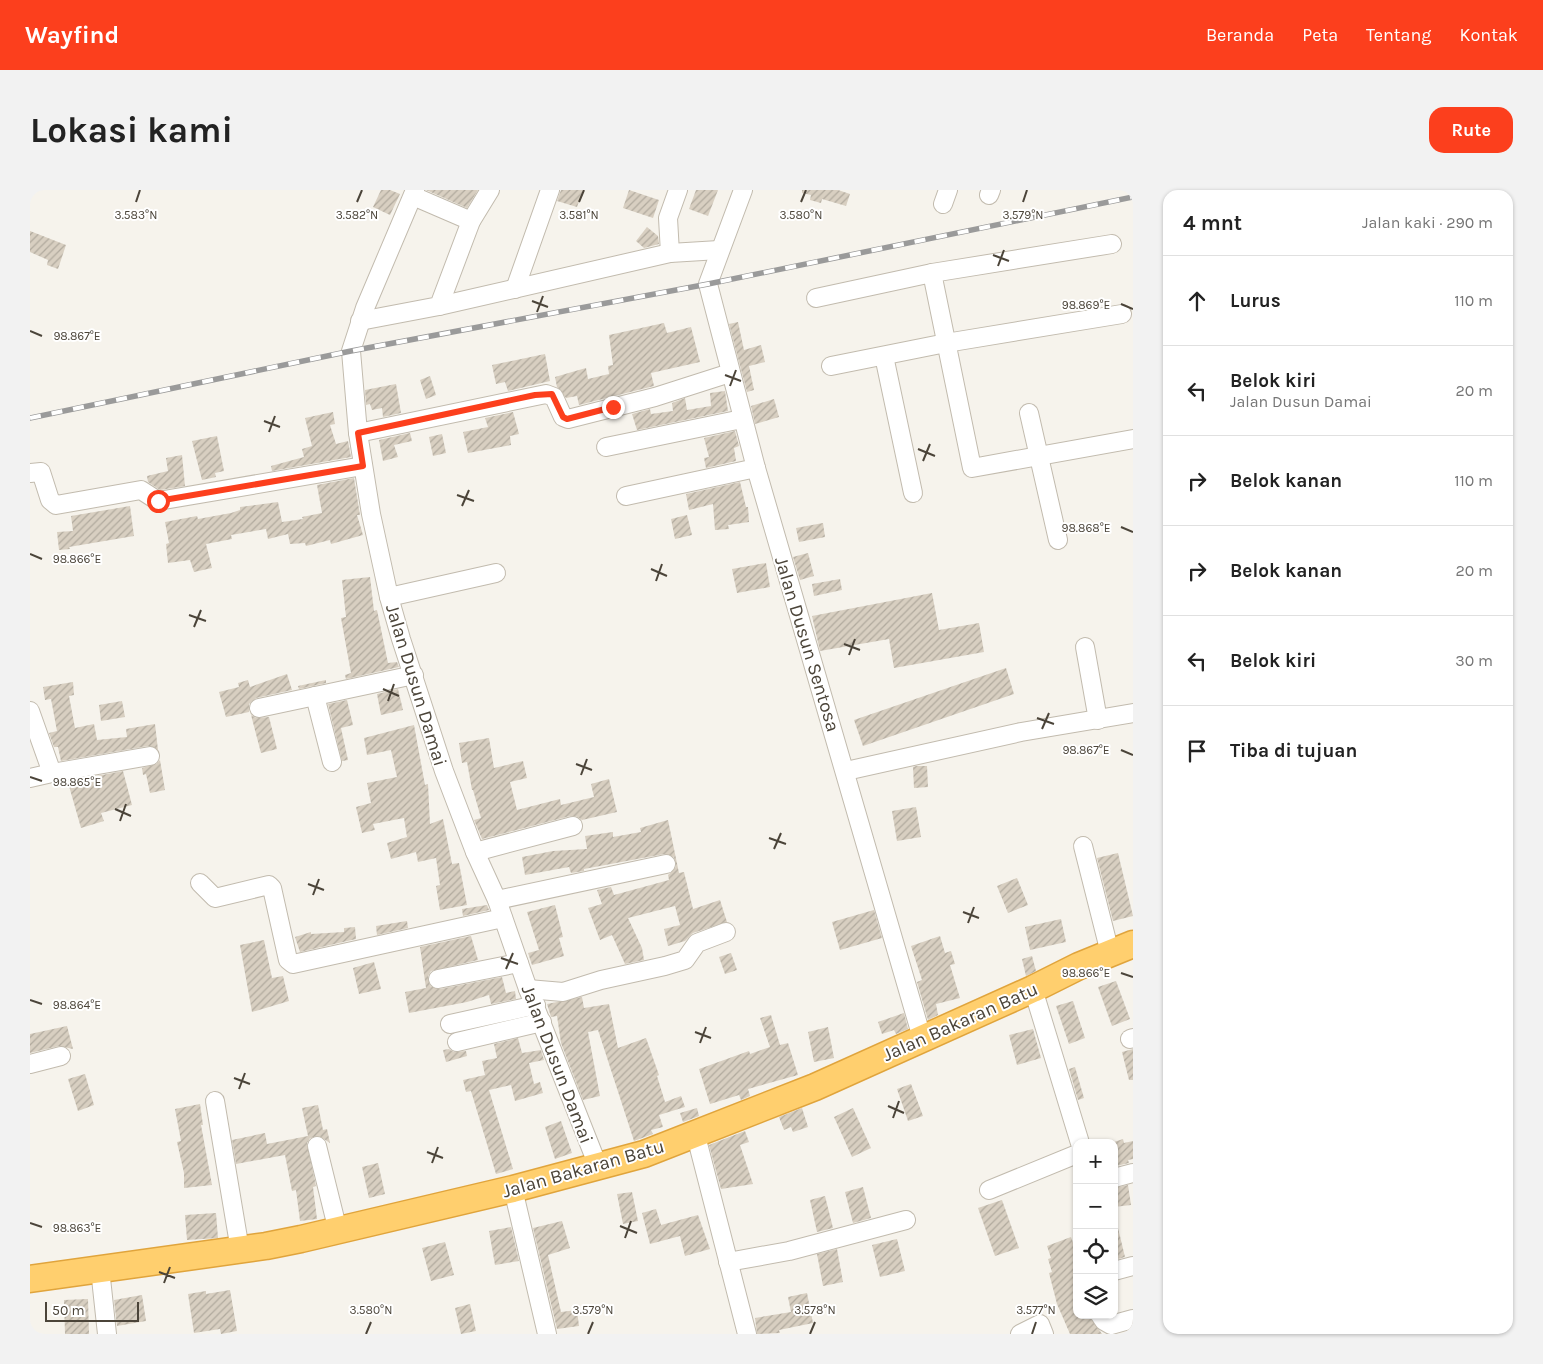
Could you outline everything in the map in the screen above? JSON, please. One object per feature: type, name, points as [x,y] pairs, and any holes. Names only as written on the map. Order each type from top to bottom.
[{"type":"highway","name":"Jalan Bakaran Batu","points":[[30,1279],[240,1250],[338,1231],[512,1189],[644,1154],[695,1132],[815,1087],[1121,949]]},
{"type":"street","points":[[439,306],[471,221],[490,190]]},
{"type":"street","points":[[516,289],[550,190]]},
{"type":"street","points":[[670,253],[668,218],[678,190]]},
{"type":"street","name":"Jalan Dusun Sentosa","points":[[742,190],[708,284],[742,419],[846,771],[922,1038]]},
{"type":"street","points":[[414,193],[471,221]]},
{"type":"street","name":"Jalan Dusun Damai","points":[[414,193],[360,320],[351,351],[358,433],[363,466],[389,597],[444,771],[475,852],[497,900],[528,988],[598,1166]]},
{"type":"street","points":[[816,298],[932,273],[1112,244]]},
{"type":"street","points":[[360,320],[439,306],[670,253],[719,250]]},
{"type":"street","points":[[932,273],[972,468],[1133,439]]},
{"type":"street","points":[[831,366],[946,343],[1122,314]]},
{"type":"street","points":[[884,356],[913,493]]},
{"type":"street","points":[[358,433],[546,394],[554,397],[563,417],[568,419],[655,396],[730,373]]},
{"type":"street","points":[[1029,413],[1058,540]]},
{"type":"street","points":[[606,447],[742,419]]},
{"type":"street","points":[[30,473],[41,472],[50,500],[56,505],[141,490],[158,501],[363,466]]},
{"type":"street","points":[[626,496],[756,468]]},
{"type":"street","points":[[389,597],[496,574]]},
{"type":"street","points":[[1085,647],[1098,720]]},
{"type":"street","points":[[259,708],[414,675]]},
{"type":"street","points":[[315,696],[332,762]]},
{"type":"street","points":[[30,711],[52,773]]},
{"type":"street","points":[[846,771],[1021,732],[1133,713]]},
{"type":"street","points":[[30,778],[150,756]]},
{"type":"street","points":[[475,852],[573,826]]},
{"type":"street","points":[[1083,846],[1121,949]]},
{"type":"street","points":[[497,900],[666,864]]},
{"type":"street","points":[[200,883],[208,894],[215,898],[269,885],[272,888],[288,960],[293,964],[503,918]]},
{"type":"street","points":[[528,988],[563,992],[601,980],[659,968],[686,960],[697,943],[726,932]]},
{"type":"street","points":[[438,979],[519,963]]},
{"type":"street","points":[[1033,990],[1079,1139]]},
{"type":"street","points":[[450,1024],[539,1013]]},
{"type":"street","points":[[456,1042],[539,1013]]},
{"type":"street","points":[[30,1064],[61,1056]]},
{"type":"street","points":[[215,1101],[240,1250]]},
{"type":"street","points":[[695,1132],[747,1334]]},
{"type":"street","points":[[317,1146],[338,1231]]},
{"type":"street","points":[[989,1190],[1073,1156]]},
{"type":"street","points":[[1118,1177],[1133,1173]]},
{"type":"street","points":[[512,1189],[546,1334]]},
{"type":"street","points":[[728,1262],[789,1250],[906,1220]]},
{"type":"street","points":[[1118,1270],[1133,1266]]},
{"type":"street","points":[[100,1269],[107,1334]]},
{"type":"street","points":[[1103,1319],[1111,1325],[1133,1319]]},
{"type":"street","points":[[1020,1334],[1040,1324],[1044,1334]]},
{"type":"building","points":[[381,190],[390,190],[400,194],[390,215],[373,207]]},
{"type":"building","points":[[426,190],[478,190],[467,208]]},
{"type":"building","points":[[561,190],[583,190],[577,207],[557,201]]},
{"type":"building","points":[[629,190],[659,200],[653,218],[623,208]]},
{"type":"building","points":[[696,190],[718,190],[708,216],[689,209]]},
{"type":"building","points":[[802,190],[838,190],[850,194],[846,206],[822,199],[821,203],[810,200],[811,195],[802,193]]},
{"type":"building","points":[[647,227],[658,236],[659,244],[644,248],[636,241]]},
{"type":"building","points":[[30,231],[66,245],[58,269],[47,265],[48,260],[30,252]]},
{"type":"building","points":[[738,322],[744,350],[761,345],[765,362],[749,366],[754,390],[747,392],[729,324]]},
{"type":"building","points":[[664,323],[667,333],[691,327],[700,362],[651,373],[654,386],[579,405],[577,396],[566,398],[557,387],[555,377],[586,368],[588,379],[609,374],[608,366],[613,365],[609,335]]},
{"type":"building","points":[[545,354],[550,381],[508,391],[505,382],[496,384],[492,365]]},
{"type":"building","points":[[430,376],[436,395],[426,399],[420,380]]},
{"type":"building","points":[[396,384],[401,413],[383,417],[382,408],[372,410],[370,404],[366,405],[365,390]]},
{"type":"building","points":[[725,391],[728,411],[637,430],[632,414],[650,409],[651,414],[673,411],[672,403],[685,398],[687,410],[711,406],[710,393]]},
{"type":"building","points":[[774,399],[779,417],[755,424],[751,406]]},
{"type":"building","points":[[333,412],[335,424],[330,425],[336,444],[348,441],[351,457],[272,471],[271,466],[304,457],[302,449],[312,446],[305,418]]},
{"type":"building","points":[[513,412],[519,434],[510,436],[511,445],[468,453],[463,432],[488,427],[485,418]]},
{"type":"building","points":[[735,431],[739,446],[734,448],[736,461],[706,468],[704,458],[709,457],[704,438]]},
{"type":"building","points":[[410,433],[412,441],[394,445],[398,457],[383,461],[379,440]]},
{"type":"building","points":[[442,434],[446,453],[433,456],[429,437]]},
{"type":"building","points":[[217,436],[224,471],[215,473],[216,477],[202,480],[192,441]]},
{"type":"building","points":[[182,455],[185,486],[160,490],[148,482],[147,476],[168,471],[166,458]]},
{"type":"building","points":[[354,478],[360,515],[357,515],[363,535],[331,544],[330,540],[306,546],[305,543],[290,544],[288,534],[268,539],[266,529],[231,535],[232,539],[206,544],[212,568],[194,572],[190,560],[168,563],[166,544],[169,543],[165,522],[197,516],[198,519],[231,513],[240,510],[240,507],[278,502],[282,522],[303,519],[302,517],[322,513],[317,485]]},
{"type":"building","points":[[740,482],[746,507],[748,507],[749,522],[728,525],[729,529],[715,530],[713,504],[689,510],[686,494]]},
{"type":"building","points":[[130,506],[134,536],[59,550],[57,532],[73,531],[71,516]]},
{"type":"building","points":[[687,515],[692,535],[675,539],[671,519]]},
{"type":"building","points":[[823,523],[825,537],[799,542],[796,528]]},
{"type":"building","points":[[808,553],[814,576],[800,580],[793,557]]},
{"type":"building","points":[[766,563],[770,587],[737,593],[732,569]]},
{"type":"building","points":[[370,577],[374,611],[377,610],[388,663],[397,662],[399,667],[346,679],[345,675],[351,673],[341,618],[346,617],[342,580]]},
{"type":"building","points":[[840,579],[842,590],[814,596],[812,584]]},
{"type":"building","points":[[932,593],[939,630],[979,623],[984,652],[894,668],[889,639],[820,651],[812,616]]},
{"type":"building","points":[[1006,668],[1014,694],[863,746],[854,720]]},
{"type":"building","points":[[287,674],[292,690],[256,698],[249,704],[249,712],[226,717],[219,692],[239,687],[238,683],[248,680],[250,687]]},
{"type":"building","points":[[326,680],[326,683],[299,689],[298,686]]},
{"type":"building","points":[[73,682],[74,695],[69,696],[75,728],[94,724],[97,740],[127,737],[126,729],[155,724],[158,750],[148,746],[61,761],[58,747],[54,747],[49,733],[57,731],[51,699],[45,700],[43,687]]},
{"type":"building","points":[[398,689],[403,710],[381,715],[377,694]]},
{"type":"building","points":[[347,700],[353,725],[341,728],[348,760],[342,761],[328,704]]},
{"type":"building","points":[[122,701],[125,717],[101,721],[99,705]]},
{"type":"building","points":[[251,715],[256,718],[269,717],[277,749],[261,753]]},
{"type":"building","points":[[414,725],[425,785],[428,784],[430,824],[443,819],[452,864],[459,863],[467,905],[440,910],[436,886],[440,885],[436,858],[418,862],[416,852],[391,859],[387,843],[407,837],[404,818],[373,824],[375,830],[362,833],[356,807],[371,803],[367,783],[397,777],[391,750],[367,755],[364,738]]},
{"type":"building","points":[[489,738],[494,768],[523,761],[527,778],[510,782],[517,810],[560,799],[561,805],[594,797],[591,784],[609,779],[617,812],[582,820],[576,816],[570,816],[482,839],[474,820],[481,818],[472,790],[467,762],[462,763],[459,743]]},
{"type":"building","points":[[160,760],[165,790],[150,793],[146,774],[143,775],[142,768],[156,764]]},
{"type":"building","points":[[927,766],[928,787],[914,788],[913,767]]},
{"type":"building","points":[[123,771],[132,805],[101,813],[104,821],[81,828],[69,786],[97,781],[97,776]]},
{"type":"building","points":[[916,807],[921,837],[897,841],[892,811]]},
{"type":"building","points":[[668,820],[679,873],[684,872],[693,909],[720,900],[727,922],[693,933],[685,941],[668,946],[664,929],[680,925],[675,906],[628,918],[642,948],[644,960],[625,964],[612,935],[600,940],[588,908],[602,904],[597,890],[611,887],[614,895],[669,880],[668,875],[676,867],[674,857],[664,854],[571,873],[569,867],[525,875],[522,857],[553,851],[587,849],[585,836],[613,832],[613,837],[641,832],[640,828]]},
{"type":"building","points":[[1118,853],[1133,916],[1113,921],[1097,858]]},
{"type":"building","points":[[1017,878],[1028,905],[1008,913],[997,886]]},
{"type":"building","points":[[487,905],[489,910],[463,916],[462,909]]},
{"type":"building","points":[[555,905],[563,937],[559,938],[564,956],[532,965],[528,953],[539,950],[527,912]]},
{"type":"building","points":[[874,910],[882,938],[840,950],[832,922]]},
{"type":"building","points":[[1061,919],[1066,942],[1030,950],[1025,927]]},
{"type":"building","points":[[407,921],[408,928],[377,935],[376,926]]},
{"type":"building","points":[[355,927],[356,939],[300,952],[295,937],[311,932],[311,934],[344,932],[344,928]]},
{"type":"building","points":[[471,936],[478,960],[431,971],[428,976],[430,986],[440,989],[502,977],[506,993],[515,991],[516,999],[491,1004],[489,995],[467,1002],[409,1013],[405,992],[426,988],[420,947]]},
{"type":"building","points":[[940,936],[945,953],[951,951],[955,964],[950,965],[960,998],[936,1004],[938,1015],[928,1020],[917,982],[922,980],[911,946]]},
{"type":"building","points":[[264,940],[272,978],[283,976],[289,1001],[252,1012],[240,945]]},
{"type":"building","points":[[731,953],[737,970],[725,974],[719,957]]},
{"type":"building","points":[[1032,956],[1036,971],[1026,976],[1022,959]]},
{"type":"building","points":[[374,962],[381,989],[359,994],[353,968]]},
{"type":"building","points":[[1116,981],[1130,1019],[1112,1026],[1098,987]]},
{"type":"building","points":[[582,997],[584,1008],[609,1004],[618,1048],[646,1038],[659,1075],[657,1076],[665,1102],[681,1096],[685,1107],[659,1115],[663,1127],[651,1130],[653,1134],[634,1141],[598,1030],[588,1032],[600,1096],[583,1100],[561,1043],[557,1016],[551,1017],[547,1004]]},
{"type":"building","points":[[1073,1001],[1085,1038],[1069,1044],[1056,1006]]},
{"type":"building","points":[[904,1013],[908,1029],[896,1034],[894,1030],[882,1034],[878,1022]]},
{"type":"building","points":[[771,1015],[780,1045],[788,1043],[798,1075],[748,1089],[750,1096],[741,1100],[739,1095],[710,1104],[699,1069],[749,1051],[750,1054],[770,1047],[760,1018]]},
{"type":"building","points":[[67,1026],[73,1049],[59,1046],[30,1053],[30,1034]]},
{"type":"building","points":[[828,1027],[834,1058],[814,1062],[808,1032]]},
{"type":"building","points":[[1033,1029],[1041,1058],[1017,1065],[1009,1035]]},
{"type":"building","points":[[518,1038],[522,1053],[541,1050],[544,1060],[529,1063],[534,1084],[540,1082],[543,1093],[515,1101],[511,1085],[489,1090],[513,1169],[496,1174],[471,1091],[466,1092],[463,1080],[485,1075],[482,1061],[497,1058],[494,1044]]},
{"type":"building","points":[[449,1049],[454,1052],[466,1051],[467,1056],[446,1062],[443,1050]]},
{"type":"building","points":[[1133,1049],[1133,1080],[1129,1080],[1122,1052]]},
{"type":"building","points":[[1075,1067],[1084,1098],[1078,1100],[1069,1069]]},
{"type":"building","points":[[85,1074],[94,1105],[78,1111],[68,1079]]},
{"type":"building","points":[[911,1084],[923,1116],[908,1121],[897,1089]]},
{"type":"building","points":[[200,1104],[203,1125],[201,1125],[212,1185],[184,1188],[184,1173],[177,1142],[181,1141],[175,1109]]},
{"type":"building","points":[[318,1105],[323,1130],[327,1129],[330,1143],[319,1136],[310,1138],[307,1143],[316,1186],[313,1187],[317,1219],[300,1221],[296,1190],[292,1191],[285,1155],[236,1164],[232,1140],[265,1133],[267,1144],[308,1136],[302,1108]]},
{"type":"building","points":[[697,1108],[699,1116],[683,1122],[680,1113]]},
{"type":"building","points":[[802,1108],[808,1127],[793,1132],[791,1127],[784,1130],[779,1117]]},
{"type":"building","points":[[853,1108],[871,1148],[852,1157],[834,1117]]},
{"type":"building","points":[[561,1121],[572,1153],[555,1159],[545,1127]]},
{"type":"building","points":[[745,1131],[749,1142],[740,1145],[753,1184],[721,1189],[709,1145]]},
{"type":"building","points":[[1123,1139],[1124,1143],[1133,1141],[1133,1159],[1128,1160],[1129,1163],[1118,1166],[1118,1141]]},
{"type":"building","points":[[378,1163],[385,1194],[369,1198],[362,1167]]},
{"type":"building","points":[[1128,1185],[1131,1205],[1118,1207],[1118,1187]]},
{"type":"building","points":[[863,1187],[871,1218],[853,1223],[845,1192]]},
{"type":"building","points":[[632,1192],[638,1221],[623,1224],[617,1194]]},
{"type":"building","points":[[825,1196],[833,1228],[817,1232],[810,1200]]},
{"type":"building","points":[[1002,1200],[1019,1248],[995,1256],[978,1208]]},
{"type":"building","points":[[656,1209],[661,1225],[698,1215],[710,1249],[685,1256],[680,1236],[650,1244],[642,1213]]},
{"type":"building","points":[[216,1213],[218,1238],[187,1240],[185,1215]]},
{"type":"building","points":[[562,1221],[570,1248],[548,1255],[561,1312],[577,1310],[579,1326],[557,1329],[533,1228]]},
{"type":"building","points":[[511,1227],[519,1261],[495,1265],[489,1231]]},
{"type":"building","points":[[1118,1228],[1125,1257],[1118,1259]]},
{"type":"building","points":[[1071,1237],[1073,1243],[1073,1319],[1092,1319],[1102,1334],[1070,1334],[1057,1304],[1049,1273],[1052,1272],[1048,1259],[1051,1258],[1047,1246]]},
{"type":"building","points":[[897,1239],[905,1271],[880,1277],[872,1245]]},
{"type":"building","points":[[445,1242],[454,1275],[431,1281],[422,1248]]},
{"type":"building","points":[[837,1249],[843,1282],[823,1286],[817,1254]]},
{"type":"building","points":[[230,1290],[237,1331],[221,1334],[220,1329],[194,1333],[188,1294],[206,1291],[206,1294]]},
{"type":"building","points":[[807,1293],[813,1323],[779,1330],[780,1333],[757,1334],[755,1318],[791,1312],[788,1297]]},
{"type":"building","points":[[142,1295],[146,1321],[117,1326],[114,1300]]},
{"type":"building","points":[[88,1299],[89,1334],[65,1334],[64,1300]]},
{"type":"building","points":[[470,1304],[476,1331],[461,1334],[455,1308]]},
{"type":"railway","points":[[30,418],[351,351],[708,284],[1133,197]]},
{"type":"route","points":[[158,501],[363,466],[358,433],[535,395],[552,394],[563,417],[567,419],[613,407]]}]
